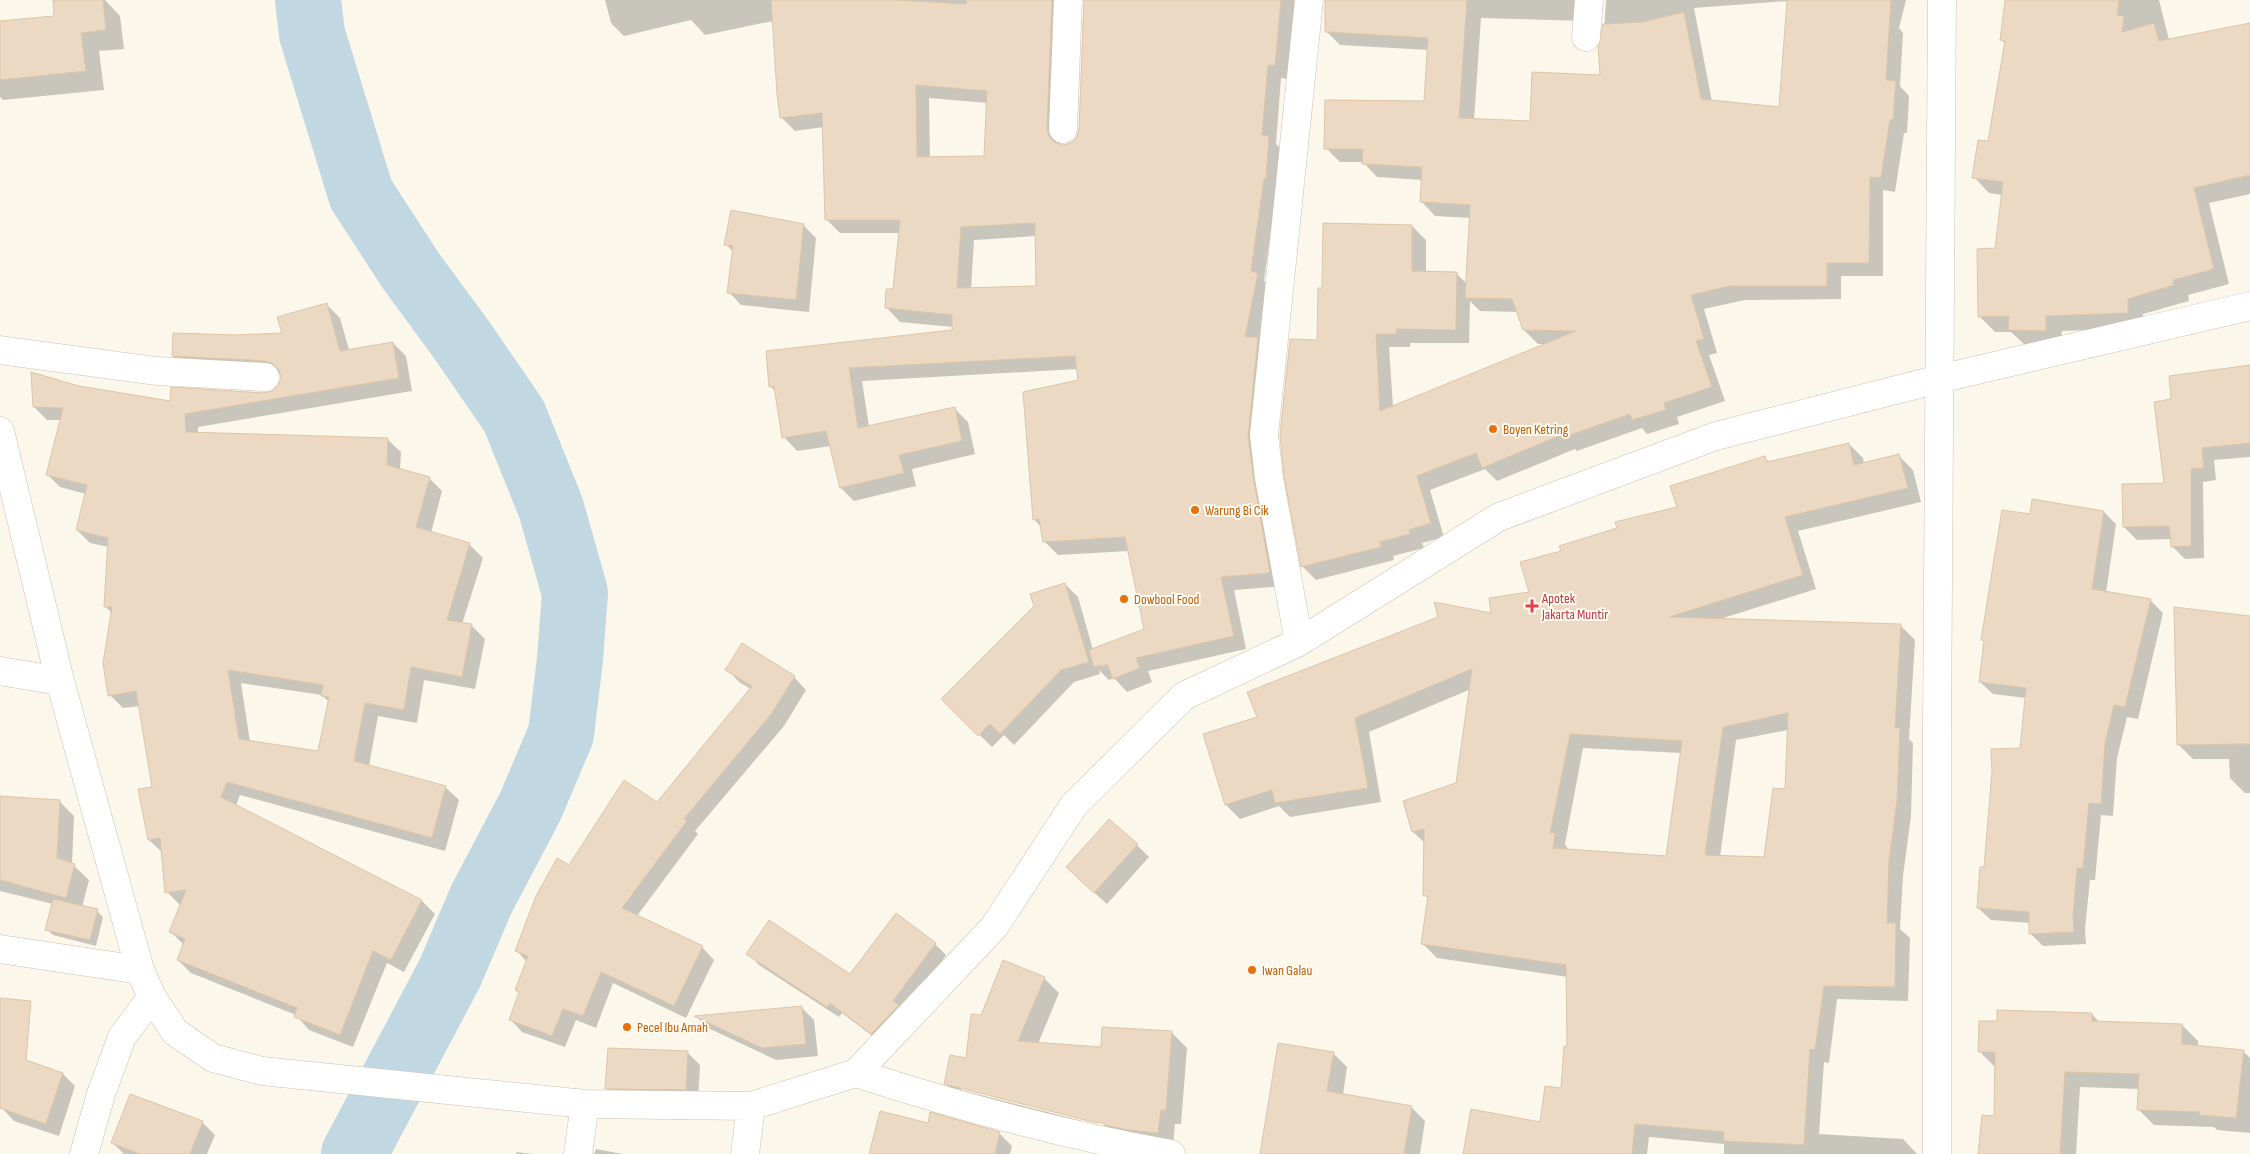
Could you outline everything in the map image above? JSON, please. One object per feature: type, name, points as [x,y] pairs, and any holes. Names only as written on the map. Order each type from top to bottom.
[{"type":"street","points":[[1063,129],[1068,0]]},
{"type":"street","points":[[1299,642],[1269,478],[1264,435],[1310,0]]},
{"type":"street","points":[[1586,37],[1589,0]]},
{"type":"street","points":[[1937,1154],[1942,0]]},
{"type":"street","points":[[0,431],[60,681],[140,970],[152,998],[175,1032],[213,1058],[262,1071],[585,1104],[751,1106],[856,1074],[994,927],[1074,805],[1184,696],[1299,642],[1499,517],[1716,436],[1939,379],[2250,306]]},
{"type":"street","points":[[0,350],[156,371],[265,377]]},
{"type":"street","points":[[0,672],[60,681]]},
{"type":"street","points":[[0,949],[140,970]]},
{"type":"street","points":[[84,1154],[101,1094],[122,1037],[152,998]]},
{"type":"street","points":[[856,1074],[1004,1118],[1095,1140],[1171,1154]]},
{"type":"street","points":[[578,1154],[585,1104]]},
{"type":"street","points":[[745,1154],[751,1106]]},
{"type":"building","points":[[53,0],[103,0],[106,30],[81,33],[86,71],[0,80],[0,21],[54,16]]},
{"type":"building","points":[[771,0],[897,0],[966,4],[967,0],[1052,0],[1047,128],[1049,136],[1054,142],[1063,145],[1071,143],[1076,138],[1079,130],[1084,0],[1281,0],[1275,66],[1268,65],[1262,135],[1269,136],[1266,179],[1264,179],[1251,271],[1258,273],[1245,337],[1258,337],[1248,437],[1270,573],[1221,577],[1234,636],[1136,658],[1140,668],[1113,679],[1107,664],[1094,667],[1089,650],[1144,629],[1125,537],[1043,542],[1039,519],[1033,520],[1023,392],[1078,380],[1075,356],[849,368],[858,428],[955,407],[962,441],[899,455],[904,473],[840,488],[826,431],[782,438],[774,386],[769,387],[766,351],[952,330],[952,315],[885,308],[886,289],[893,289],[900,220],[825,220],[822,113],[780,118]],"holes":[[[916,85],[987,91],[984,156],[917,157]],[[1035,223],[1036,286],[957,288],[961,227]]]},
{"type":"building","points":[[1325,0],[1467,0],[1459,118],[1530,121],[1532,72],[1600,75],[1598,46],[1603,24],[1643,22],[1684,12],[1701,99],[1779,107],[1787,0],[1891,0],[1886,80],[1896,81],[1893,120],[1890,120],[1881,178],[1870,177],[1869,263],[1827,263],[1827,286],[1730,286],[1691,295],[1704,339],[1696,341],[1712,387],[1664,403],[1666,410],[1632,420],[1630,414],[1562,438],[1561,435],[1482,468],[1476,453],[1417,476],[1431,523],[1409,530],[1410,534],[1380,542],[1381,547],[1301,567],[1284,476],[1280,435],[1290,339],[1317,340],[1318,288],[1322,288],[1323,223],[1412,225],[1412,271],[1457,272],[1456,330],[1396,329],[1396,334],[1376,334],[1380,411],[1576,331],[1523,330],[1512,299],[1465,298],[1470,205],[1420,202],[1422,167],[1362,164],[1363,149],[1324,149],[1325,100],[1424,101],[1428,38],[1325,32]]},
{"type":"building","points":[[2005,0],[2119,0],[2117,15],[2124,16],[2122,32],[2154,23],[2159,41],[2250,23],[2250,175],[2194,188],[2214,269],[2173,280],[2174,285],[2128,299],[2128,313],[2046,316],[2046,331],[2008,330],[2009,316],[1978,317],[1977,249],[1995,248],[2003,182],[1972,178],[1978,140],[1988,141],[2005,41],[2000,40]]},
{"type":"building","points":[[731,210],[804,224],[796,300],[727,293],[733,246],[724,245]]},
{"type":"building","points":[[327,303],[340,351],[393,342],[399,378],[185,414],[186,432],[388,438],[387,465],[430,477],[416,527],[470,543],[447,620],[472,624],[462,677],[411,667],[404,710],[365,703],[354,761],[446,786],[432,838],[227,782],[221,797],[422,900],[391,960],[373,951],[340,1035],[294,1017],[297,1008],[177,960],[185,939],[169,932],[186,890],[165,893],[160,838],[148,840],[138,789],[152,787],[136,691],[108,696],[103,663],[112,607],[104,607],[108,538],[76,530],[87,485],[46,475],[63,408],[33,407],[31,372],[79,386],[170,401],[171,387],[264,393],[272,391],[278,386],[281,378],[279,370],[273,364],[266,361],[172,356],[173,333],[235,335],[282,333],[277,317]],"holes":[[[228,670],[323,685],[321,696],[329,697],[318,751],[239,739]]]},
{"type":"building","points":[[2250,365],[2250,443],[2202,448],[2204,468],[2191,469],[2191,546],[2171,547],[2169,526],[2123,527],[2122,484],[2164,483],[2154,402],[2171,399],[2169,376]]},
{"type":"building","points":[[1849,443],[1854,465],[1899,454],[1908,488],[1785,517],[1803,575],[1669,617],[1901,624],[1895,728],[1900,728],[1897,801],[1889,861],[1887,923],[1896,923],[1895,987],[1824,986],[1815,1050],[1810,1049],[1804,1145],[1723,1141],[1724,1132],[1635,1124],[1632,1154],[1463,1154],[1471,1109],[1540,1122],[1545,1086],[1561,1088],[1564,1046],[1567,1046],[1566,965],[1421,944],[1428,896],[1423,896],[1424,829],[1412,832],[1403,801],[1456,783],[1472,669],[1355,718],[1368,788],[1275,803],[1272,790],[1225,805],[1203,734],[1257,717],[1247,692],[1438,617],[1434,602],[1491,613],[1489,598],[1529,592],[1520,562],[1561,551],[1559,546],[1617,528],[1615,522],[1677,507],[1670,486],[1765,456],[1767,462]],"holes":[[[1788,713],[1785,789],[1773,788],[1764,857],[1705,855],[1723,727]],[[1570,734],[1682,741],[1666,856],[1553,848],[1555,833],[1550,833]]]},
{"type":"building","points":[[2032,499],[2104,511],[2092,589],[2151,599],[2125,707],[2114,705],[2105,744],[2101,804],[2089,803],[2083,868],[2077,868],[2073,916],[2074,932],[2029,934],[2029,912],[1977,908],[1980,867],[1984,867],[1992,772],[1991,749],[2020,748],[2026,688],[1979,682],[1984,641],[1981,640],[2002,510],[2030,514]]},
{"type":"building","points":[[1065,583],[1089,662],[1061,670],[1000,734],[990,724],[978,736],[941,699],[1034,606],[1030,594]]},
{"type":"building","points":[[2174,607],[2250,616],[2250,744],[2177,745]]},
{"type":"building","points":[[742,643],[795,676],[772,713],[684,819],[687,821],[622,908],[703,946],[674,1006],[601,972],[583,1016],[563,1009],[552,1036],[509,1020],[519,992],[515,990],[528,956],[515,951],[536,896],[557,858],[569,865],[624,780],[657,802],[752,686],[725,670]]},
{"type":"building","points":[[0,796],[60,800],[57,858],[75,864],[66,898],[0,880]]},
{"type":"building","points":[[1109,819],[1138,844],[1094,893],[1066,867]]},
{"type":"building","points":[[53,899],[98,909],[90,940],[45,930]]},
{"type":"building","points":[[896,913],[936,943],[893,1001],[899,1005],[871,1034],[830,1003],[827,1007],[746,954],[769,920],[850,974]]},
{"type":"building","points":[[1003,960],[1045,977],[1018,1041],[1101,1047],[1102,1027],[1172,1031],[1166,1110],[1161,1110],[1158,1133],[1104,1125],[1104,1123],[1093,1122],[944,1084],[950,1055],[966,1058],[971,1014],[981,1015]]},
{"type":"building","points":[[0,998],[31,1001],[26,1060],[63,1073],[46,1124],[0,1108]]},
{"type":"building","points":[[802,1006],[806,1044],[762,1048],[694,1016]]},
{"type":"building","points":[[1997,1010],[2092,1013],[2092,1021],[2182,1024],[2182,1044],[2244,1050],[2236,1118],[2199,1115],[2200,1112],[2137,1110],[2139,1074],[2065,1072],[2060,1154],[1978,1154],[1982,1115],[1994,1116],[1995,1052],[1978,1052],[1979,1021],[1997,1021]]},
{"type":"building","points":[[1278,1043],[1334,1052],[1327,1091],[1412,1106],[1404,1154],[1260,1154]]},
{"type":"building","points":[[608,1048],[688,1051],[686,1090],[605,1089]]},
{"type":"building","points":[[130,1094],[203,1121],[190,1154],[140,1154],[111,1143]]},
{"type":"building","points":[[880,1111],[928,1123],[930,1112],[1000,1132],[995,1154],[869,1154]]},
{"type":"waterway","points":[[308,0],[312,34],[361,194],[411,271],[514,416],[551,508],[575,593],[570,659],[561,734],[530,807],[481,900],[450,973],[354,1154]]},
{"type":"place","name":"Boyen Ketring","points":[[1493,429]]},
{"type":"place","name":"Warung Bi Cik","points":[[1195,510]]},
{"type":"place","name":"Dowbool Food","points":[[1124,599]]},
{"type":"place","name":"Apotek Jakarta Muntir","points":[[1532,606]]},
{"type":"place","name":"Iwan Galau","points":[[1252,970]]},
{"type":"place","name":"Pecel Ibu Amah","points":[[627,1027]]}]
